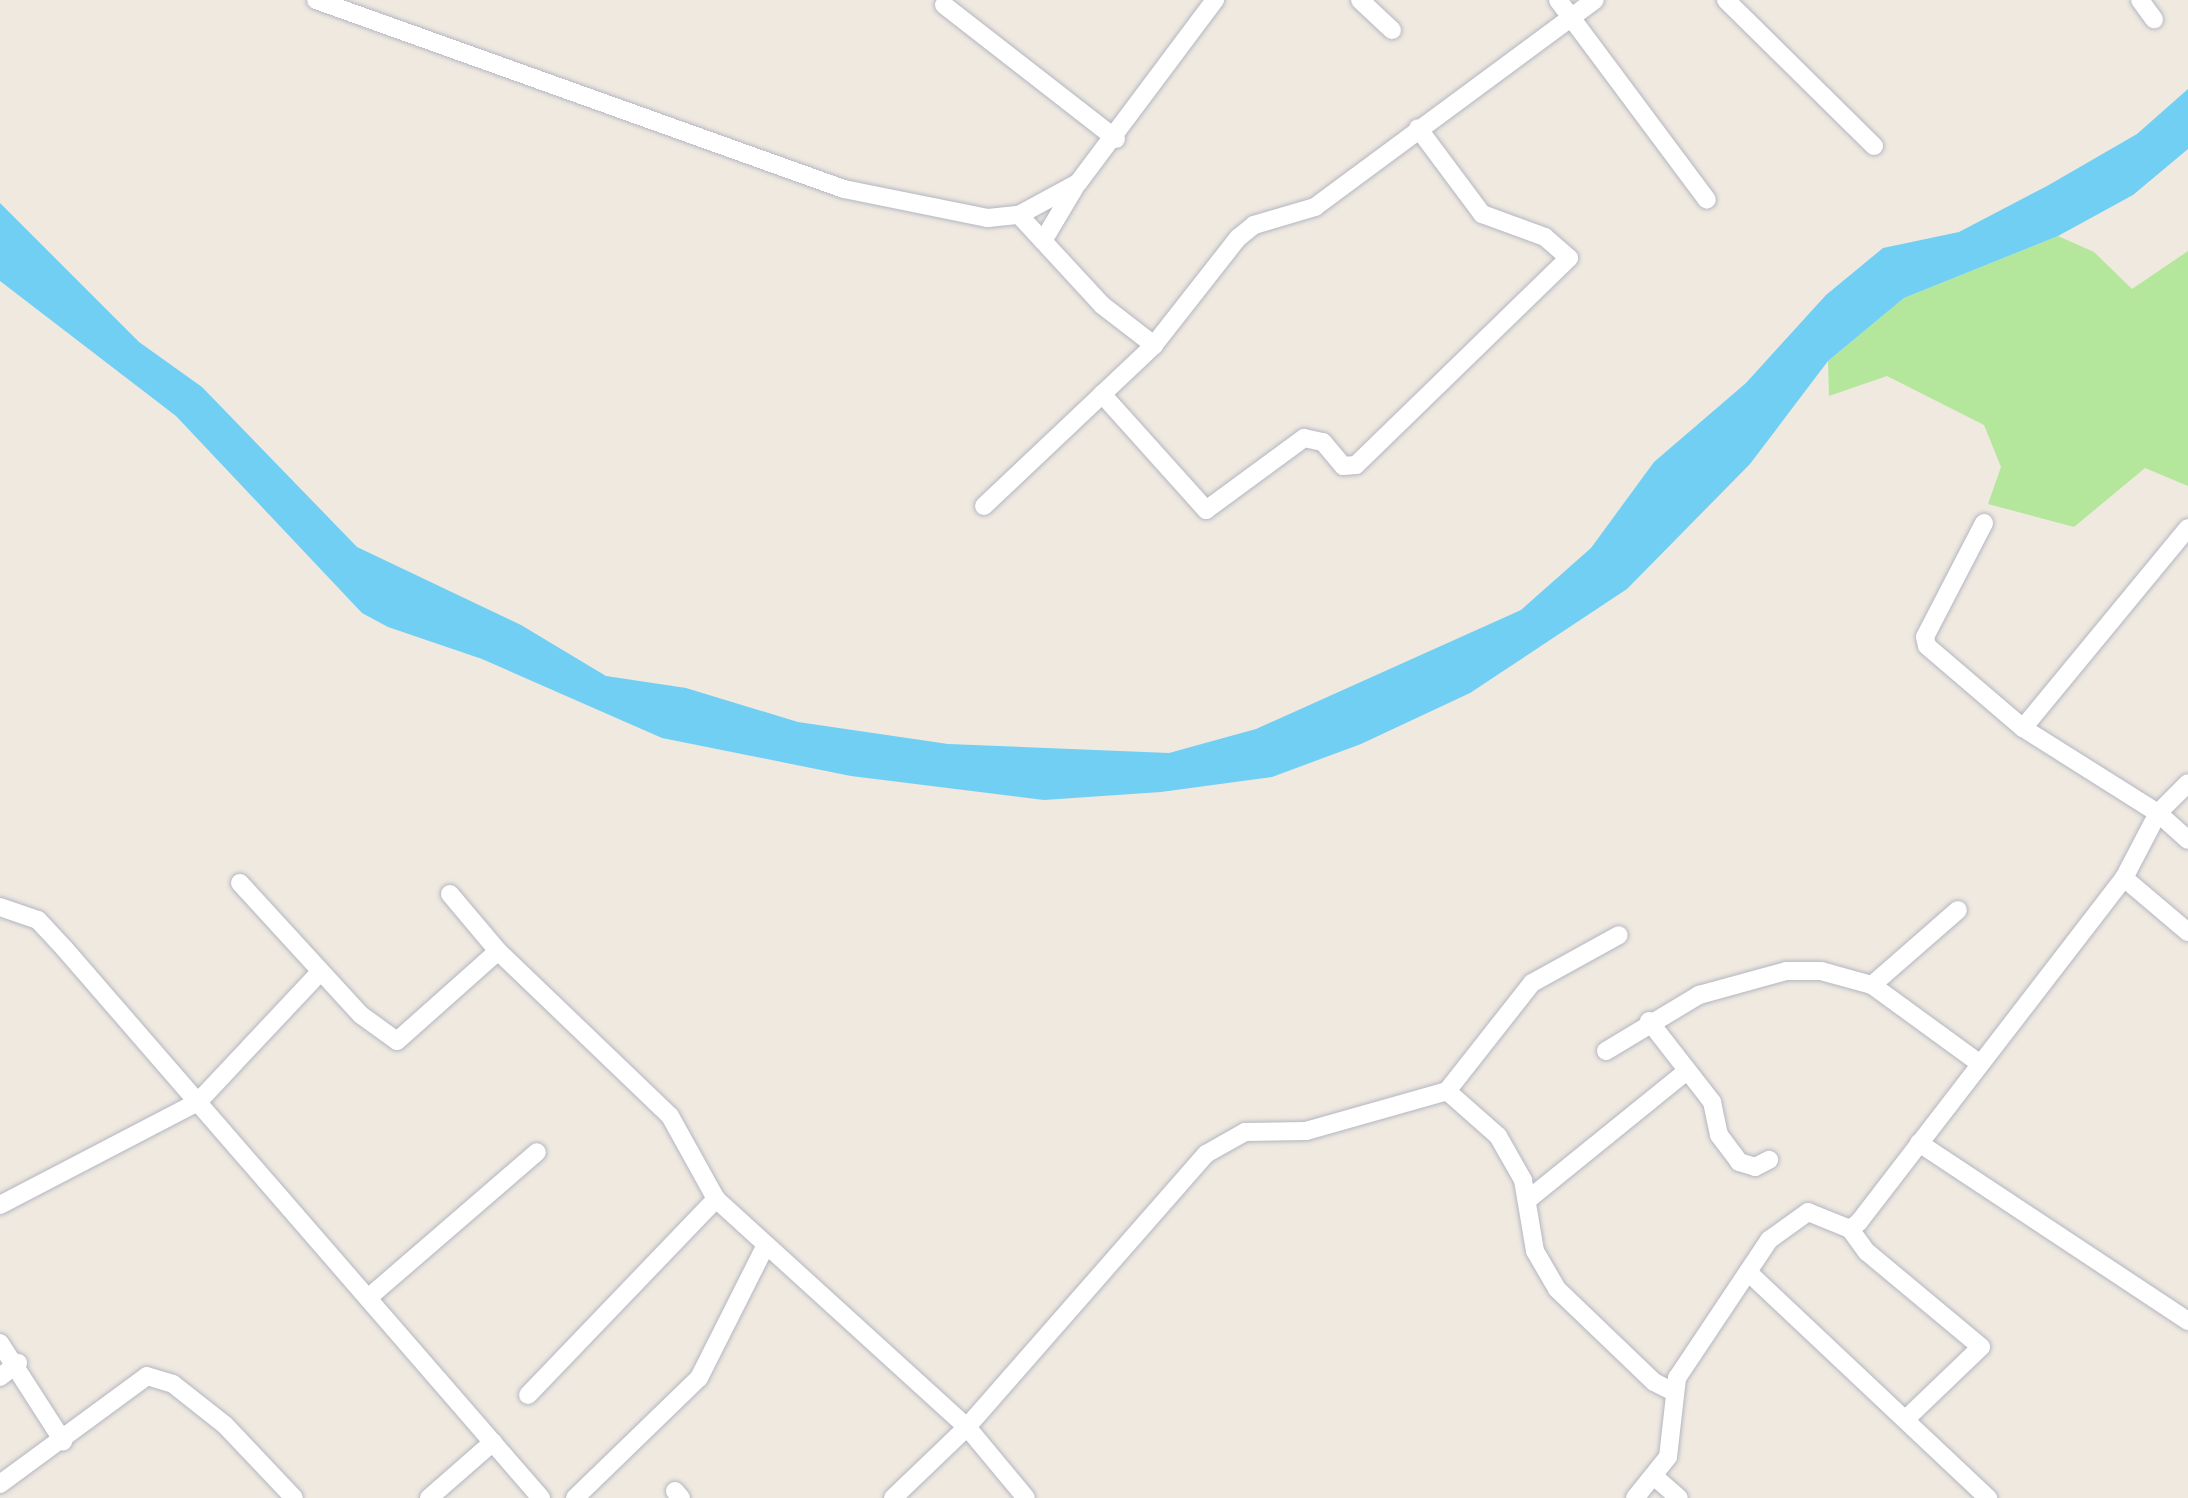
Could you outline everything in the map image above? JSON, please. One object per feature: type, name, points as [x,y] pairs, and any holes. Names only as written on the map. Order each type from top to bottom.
[{"type":"street","points":[[316,0],[844,189],[988,218],[1019,215],[1078,183]]},
{"type":"street","points":[[1043,241],[1078,183],[1116,138],[1215,0]]},
{"type":"street","points":[[1360,0],[1392,30]]},
{"type":"street","points":[[1558,0],[1706,200]]},
{"type":"street","points":[[984,506],[1154,345],[1246,232],[1315,207],[1595,0]]},
{"type":"street","points":[[1726,0],[1874,146]]},
{"type":"street","points":[[2140,0],[2154,19]]},
{"type":"street","points":[[944,4],[1116,138]]},
{"type":"street","points":[[1102,394],[1206,510],[1304,438],[1322,442],[1343,466],[1356,465],[1568,263],[1558,245],[1482,214],[1418,128]]},
{"type":"street","points":[[1019,215],[1102,304],[1154,345]]},
{"type":"street","points":[[1984,523],[1924,641],[2023,728],[2158,813],[2188,840]]},
{"type":"street","points":[[2023,728],[2188,528]]},
{"type":"street","points":[[1850,1228],[2124,878],[2158,813],[2188,783]]},
{"type":"street","points":[[2124,878],[2188,932]]},
{"type":"street","points":[[240,883],[320,972],[398,1041],[498,952]]},
{"type":"street","points":[[450,894],[498,952],[670,1116],[716,1199],[967,1427],[1026,1498]]},
{"type":"street","points":[[0,907],[38,920],[540,1498]]},
{"type":"street","points":[[1872,985],[1958,910]]},
{"type":"street","points":[[893,1498],[967,1427],[1222,1142],[1245,1132],[1306,1131],[1446,1091],[1532,983],[1619,934]]},
{"type":"street","points":[[1606,1051],[1649,1021],[1699,994],[1786,970],[1820,971],[1872,985],[1979,1064]]},
{"type":"street","points":[[0,1205],[198,1102],[320,972]]},
{"type":"street","points":[[1649,1021],[1712,1102],[1719,1135],[1739,1162],[1755,1166],[1769,1160]]},
{"type":"street","points":[[1530,1198],[1687,1071]]},
{"type":"street","points":[[1446,1091],[1498,1136],[1530,1198],[1536,1251],[1557,1289],[1654,1382],[1672,1392]]},
{"type":"street","points":[[1919,1143],[2188,1321]]},
{"type":"street","points":[[368,1298],[537,1152]]},
{"type":"street","points":[[528,1396],[716,1199]]},
{"type":"street","points":[[1635,1498],[1656,1478],[1673,1438],[1672,1392],[1769,1240],[1797,1216],[1808,1212],[1850,1228],[1867,1252],[1980,1347],[1906,1419]]},
{"type":"street","points":[[575,1498],[699,1378],[766,1245]]},
{"type":"street","points":[[1748,1272],[1988,1498]]},
{"type":"street","points":[[0,1343],[18,1363],[63,1442]]},
{"type":"street","points":[[0,1377],[18,1363]]},
{"type":"street","points":[[16,1498],[0,1484],[63,1442],[147,1376],[161,1378],[225,1425],[294,1498]]},
{"type":"street","points":[[430,1498],[493,1442]]},
{"type":"street","points":[[1656,1478],[1679,1498]]},
{"type":"green space","points":[[2058,236],[2094,252],[2132,289],[2188,251],[2188,486],[2145,468],[2074,527],[1988,504],[2001,467],[1984,425],[1887,376],[1829,396],[1828,361],[1904,298]]},
{"type":"water","points":[[2188,89],[2188,149],[2133,195],[2058,236],[1904,298],[1828,361],[1750,464],[1627,589],[1470,693],[1361,744],[1272,777],[1161,792],[1044,800],[851,776],[662,738],[482,659],[388,627],[362,613],[176,416],[0,281],[0,203],[139,342],[202,387],[357,547],[521,625],[606,676],[686,688],[798,722],[948,744],[1169,753],[1256,729],[1521,610],[1591,548],[1654,462],[1746,383],[1826,295],[1883,248],[1959,232],[2137,134]]}]
